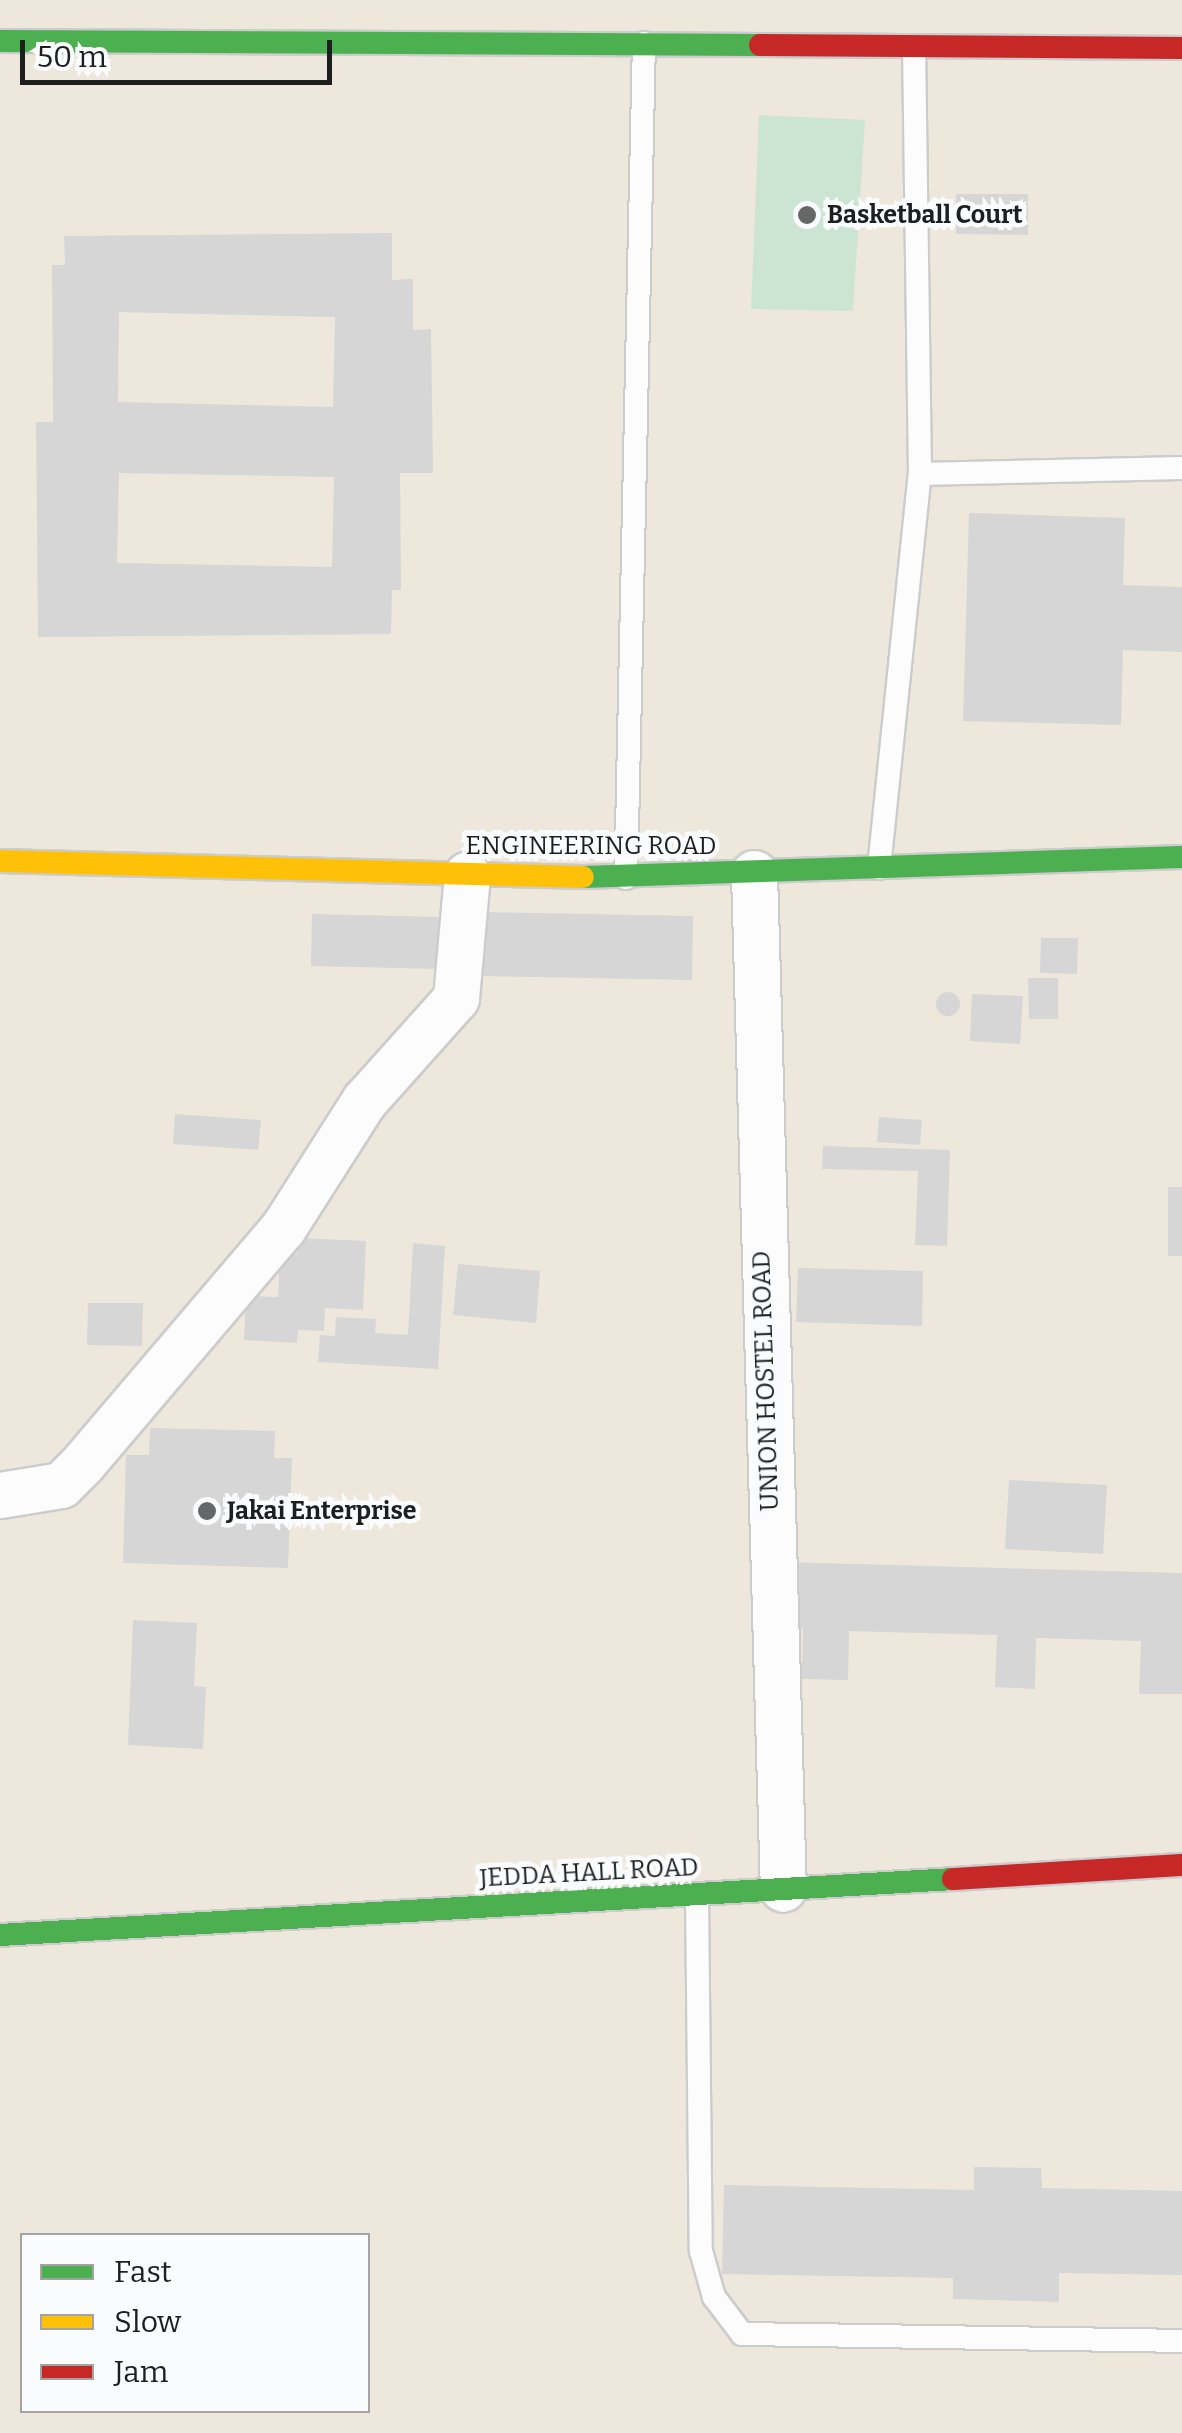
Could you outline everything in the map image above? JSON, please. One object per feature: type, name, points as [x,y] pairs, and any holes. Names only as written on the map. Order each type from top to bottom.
[{"type":"street","points":[[0,41],[1182,48]]},
{"type":"street","name":"ENGINEERING ROAD","points":[[0,862],[626,878],[1182,857]]},
{"type":"street","name":"UNION HOSTEL ROAD","points":[[754,873],[783,1889]]},
{"type":"street","points":[[0,1495],[62,1485],[283,1228],[364,1101],[456,998],[467,874]]},
{"type":"street","name":"JEDDA HALL ROAD","points":[[0,1936],[1182,1865]]},
{"type":"lane","points":[[626,878],[644,43]]},
{"type":"lane","points":[[879,868],[920,474],[914,44]]},
{"type":"lane","points":[[920,474],[1182,468]]},
{"type":"lane","points":[[697,1894],[702,2251],[714,2298],[742,2334],[1182,2341]]},
{"type":"shaded area","points":[[0,0],[1182,0],[1182,2433],[0,2433]]},
{"type":"green space","name":"Basketball Court","points":[[759,115],[865,120],[853,311],[751,309]]},
{"type":"building","points":[[956,194],[1028,194],[1028,235],[956,234]]},
{"type":"building","points":[[392,233],[392,280],[413,279],[413,330],[431,329],[433,473],[400,473],[401,590],[392,590],[391,634],[38,637],[36,422],[53,422],[52,265],[65,265],[64,236]],"holes":[[[119,312],[335,317],[333,407],[118,402]],[[119,473],[334,477],[332,567],[117,563]]]},
{"type":"building","points":[[969,513],[1125,518],[1123,585],[1182,587],[1182,652],[1123,650],[1121,725],[963,721]]},
{"type":"building","points":[[482,912],[693,916],[692,980],[481,976]]},
{"type":"building","points":[[312,914],[444,917],[443,969],[311,966]]},
{"type":"building","points":[[1041,938],[1078,938],[1077,974],[1040,973]]},
{"type":"building","points":[[1028,978],[1058,978],[1058,1019],[1029,1019]]},
{"type":"building","points":[[948,992],[957,995],[957,1013],[948,1016],[939,1013],[936,1004],[939,995]]},
{"type":"building","points":[[972,994],[1023,996],[1020,1044],[970,1041]]},
{"type":"building","points":[[175,1114],[261,1120],[258,1150],[173,1144]]},
{"type":"building","points":[[879,1117],[922,1120],[920,1145],[877,1142]]},
{"type":"building","points":[[823,1146],[950,1150],[947,1246],[915,1245],[918,1171],[822,1169]]},
{"type":"building","points":[[1168,1187],[1182,1187],[1182,1256],[1168,1256]]},
{"type":"building","points":[[298,1238],[366,1241],[363,1310],[325,1308],[324,1331],[298,1330],[297,1343],[244,1340],[246,1296],[278,1297],[280,1253],[297,1254]]},
{"type":"building","points":[[413,1243],[445,1246],[438,1369],[318,1362],[320,1335],[335,1336],[336,1317],[376,1319],[375,1333],[408,1335]]},
{"type":"building","points":[[458,1264],[540,1271],[536,1323],[453,1315]]},
{"type":"building","points":[[798,1268],[923,1271],[922,1326],[796,1322]]},
{"type":"building","points":[[88,1303],[143,1303],[142,1346],[87,1345]]},
{"type":"building","name":"Jakai Enterprise","points":[[150,1428],[275,1431],[274,1458],[292,1458],[288,1568],[123,1563],[126,1455],[149,1455]]},
{"type":"building","points":[[1009,1480],[1107,1485],[1103,1554],[1005,1549]]},
{"type":"building","points":[[784,1562],[1182,1573],[1182,1694],[1139,1694],[1141,1641],[1036,1638],[1035,1689],[995,1687],[997,1635],[849,1631],[848,1680],[802,1679],[803,1628],[782,1628]]},
{"type":"building","points":[[133,1620],[197,1623],[194,1686],[206,1687],[203,1749],[128,1745]]},
{"type":"building","points":[[974,2167],[1041,2168],[1042,2188],[1182,2191],[1182,2275],[1059,2273],[1059,2302],[953,2299],[953,2278],[722,2274],[724,2185],[974,2190]]},
{"type":"traffic: fast","points":[[0,41],[760,45]]},
{"type":"traffic: fast","points":[[583,877],[1182,857]]},
{"type":"traffic: fast","points":[[0,1935],[953,1879]]},
{"type":"traffic: slow","points":[[0,861],[583,877]]},
{"type":"traffic: jam","points":[[760,45],[1182,48]]},
{"type":"traffic: jam","points":[[953,1879],[1182,1865]]},
{"type":"place","name":"Basketball Court","points":[[807,215]]},
{"type":"place","name":"Jakai Enterprise","points":[[207,1511]]}]
